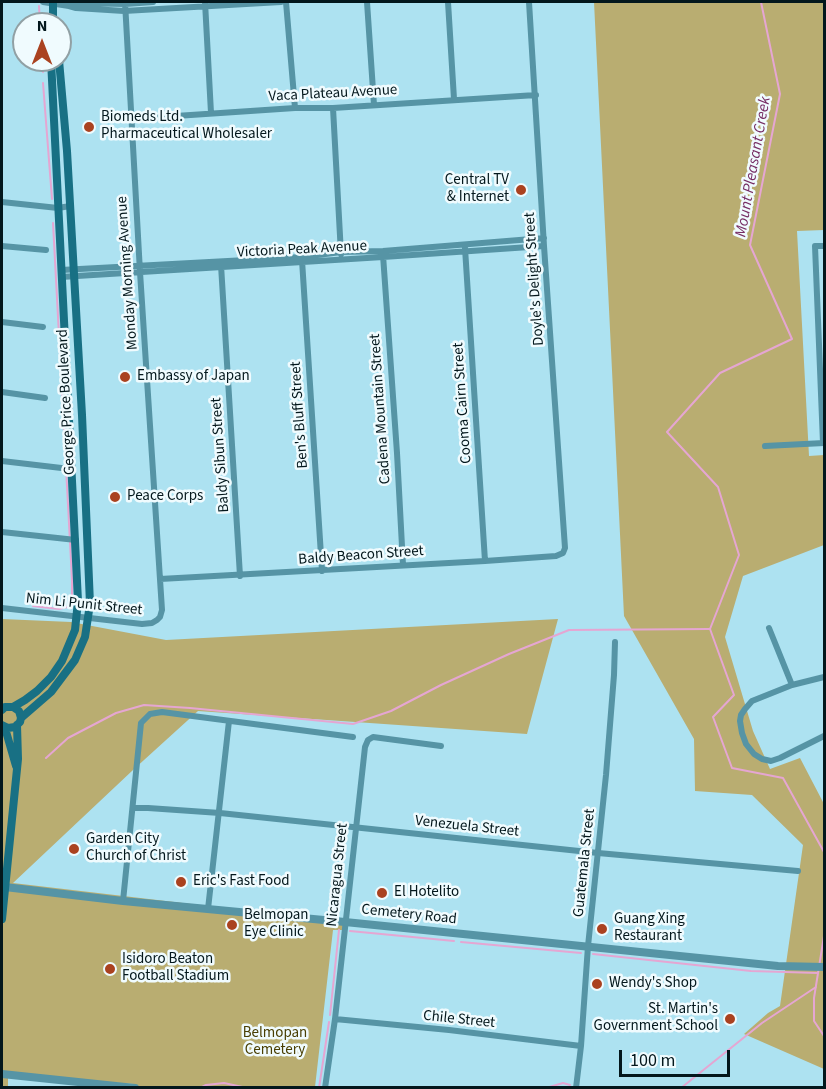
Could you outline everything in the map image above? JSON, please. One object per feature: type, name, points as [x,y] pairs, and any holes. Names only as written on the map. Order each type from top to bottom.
[{"type":"main road","name":"George Price Boulevard","points":[[5,707],[25,700],[37,691],[62,661],[75,630],[79,590],[52,72]]},
{"type":"main road","name":"George Price Boulevard","points":[[19,722],[43,701],[65,675],[82,648],[89,618],[90,592],[82,415],[67,151],[60,72]]},
{"type":"main road","points":[[70,416],[82,415]]},
{"type":"main road","points":[[56,669],[65,675]]},
{"type":"main road","points":[[2,919],[19,754],[19,711],[5,707]]},
{"type":"main road","points":[[3,726],[11,728],[19,722]]},
{"type":"main road","points":[[3,726],[17,770]]},
{"type":"street","points":[[43,2],[76,8],[153,2]]},
{"type":"street","points":[[125,5],[281,2]]},
{"type":"street","points":[[286,2],[295,108]]},
{"type":"street","points":[[367,2],[374,105]]},
{"type":"street","points":[[448,2],[454,99]]},
{"type":"street","name":"Doyle's Delight Street","points":[[530,2],[544,242],[566,548],[563,553]]},
{"type":"street","points":[[205,4],[211,113]]},
{"type":"street","name":"Monday Morning Avenue","points":[[125,5],[160,579]]},
{"type":"street","name":"Vaca Plateau Avenue","points":[[131,118],[536,95]]},
{"type":"street","points":[[333,108],[341,256]]},
{"type":"street","points":[[2,202],[58,208],[70,206]]},
{"type":"street","name":"Victoria Peak Avenue","points":[[61,273],[544,242]]},
{"type":"street","points":[[2,246],[45,250]]},
{"type":"street","points":[[765,446],[824,443],[815,246],[825,246]]},
{"type":"street","name":"Cooma Cairn Street","points":[[465,248],[485,561]]},
{"type":"street","name":"Cadena Mountain Street","points":[[383,254],[403,565]]},
{"type":"street","name":"Ben's Bluff Street","points":[[302,259],[322,571]]},
{"type":"street","name":"Baldy Sibun Street","points":[[221,264],[240,576]]},
{"type":"street","points":[[2,322],[43,327]]},
{"type":"street","points":[[2,392],[45,398]]},
{"type":"street","points":[[2,461],[70,469]]},
{"type":"street","points":[[2,532],[76,540]]},
{"type":"street","name":"Baldy Beacon Street","points":[[160,579],[485,561],[556,556],[563,553]]},
{"type":"street","name":"Nim Li Punit Street","points":[[2,608],[142,624],[152,623],[160,617],[162,610],[160,579]]},
{"type":"street","points":[[769,628],[792,685]]},
{"type":"street","name":"Guatemala Street","points":[[576,1088],[612,703],[615,642]]},
{"type":"street","points":[[825,677],[792,685],[752,701],[741,715],[740,721],[746,744],[754,754],[771,761],[825,736]]},
{"type":"street","points":[[123,901],[141,723],[150,714],[162,712],[353,737]]},
{"type":"street","points":[[208,909],[229,721]]},
{"type":"street","name":"Nicaragua Street","points":[[325,1088],[335,1019],[365,747],[368,740],[373,737],[441,746]]},
{"type":"street","name":"Venezuela Street","points":[[133,808],[220,813],[598,853],[798,871]]},
{"type":"street","name":"Cemetery Road","points":[[5,887],[123,901],[778,966],[824,967]]},
{"type":"street","name":"Chile Street","points":[[335,1019],[581,1046]]},
{"type":"street","points":[[2,1074],[135,1088]]},
{"type":"green space","points":[[594,2],[824,2],[824,230],[797,231],[809,456],[824,455],[824,545],[743,576],[725,637],[753,731],[770,769],[800,758],[824,804],[824,1069],[744,1034],[768,1013],[780,1006],[803,845],[752,795],[695,791],[694,739],[624,616]]},
{"type":"green space","name":"Belmopan Cemetery","points":[[2,619],[71,622],[166,640],[558,619],[527,734],[198,711],[13,883],[344,922],[344,930],[333,930],[315,1087],[142,1088],[134,1084],[8,1075],[8,1087],[2,1088]]},
{"type":"waterway","name":"Mount Pleasant Creek","points":[[761,2],[780,94],[750,245],[792,339],[720,373],[667,432],[718,487],[739,555],[710,629],[734,695],[713,717],[732,768],[783,778],[824,852]]},
{"type":"waterway","points":[[39,6],[39,12]]},
{"type":"waterway","points":[[43,83],[52,199]]},
{"type":"waterway","points":[[33,606],[59,609],[67,607],[72,601],[53,223]]},
{"type":"waterway","points":[[46,758],[68,738],[116,713],[144,705],[353,724],[391,711],[509,654],[569,630],[709,629]]},
{"type":"waterway","points":[[2,759],[2,799]]},
{"type":"waterway","points":[[330,1015],[339,930]]},
{"type":"waterway","points":[[350,931],[454,941]]},
{"type":"waterway","name":"Mount Pleasant Creek","points":[[824,936],[814,998],[814,1021],[824,1036]]},
{"type":"waterway","points":[[461,942],[581,953]]},
{"type":"waterway","points":[[593,954],[751,971],[818,973]]},
{"type":"waterway","points":[[681,1088],[762,1023],[816,987]]},
{"type":"waterway","points":[[319,1088],[329,1022]]},
{"type":"waterway","points":[[200,1088],[224,1083],[247,1088]]},
{"type":"waterway","points":[[546,1088],[563,1083],[570,1085]]},
{"type":"place","name":"Biomeds Ltd. Pharmaceutical Wholesaler","points":[[89,127]]},
{"type":"place","name":"Central TV & Internet","points":[[521,190]]},
{"type":"place","name":"Embassy of Japan","points":[[125,377]]},
{"type":"place","name":"Peace Corps","points":[[115,497]]},
{"type":"place","name":"Garden City Church of Christ","points":[[74,849]]},
{"type":"place","name":"Eric's Fast Food","points":[[181,882]]},
{"type":"place","name":"El Hotelito","points":[[382,893]]},
{"type":"place","name":"Belmopan Eye Clinic","points":[[232,925]]},
{"type":"place","name":"Guang Xing Restaurant","points":[[602,929]]},
{"type":"place","name":"Isidoro Beaton Football Stadium","points":[[110,969]]},
{"type":"place","name":"Wendy's Shop","points":[[597,984]]},
{"type":"place","name":"St. Martin's Government School","points":[[730,1019]]}]
